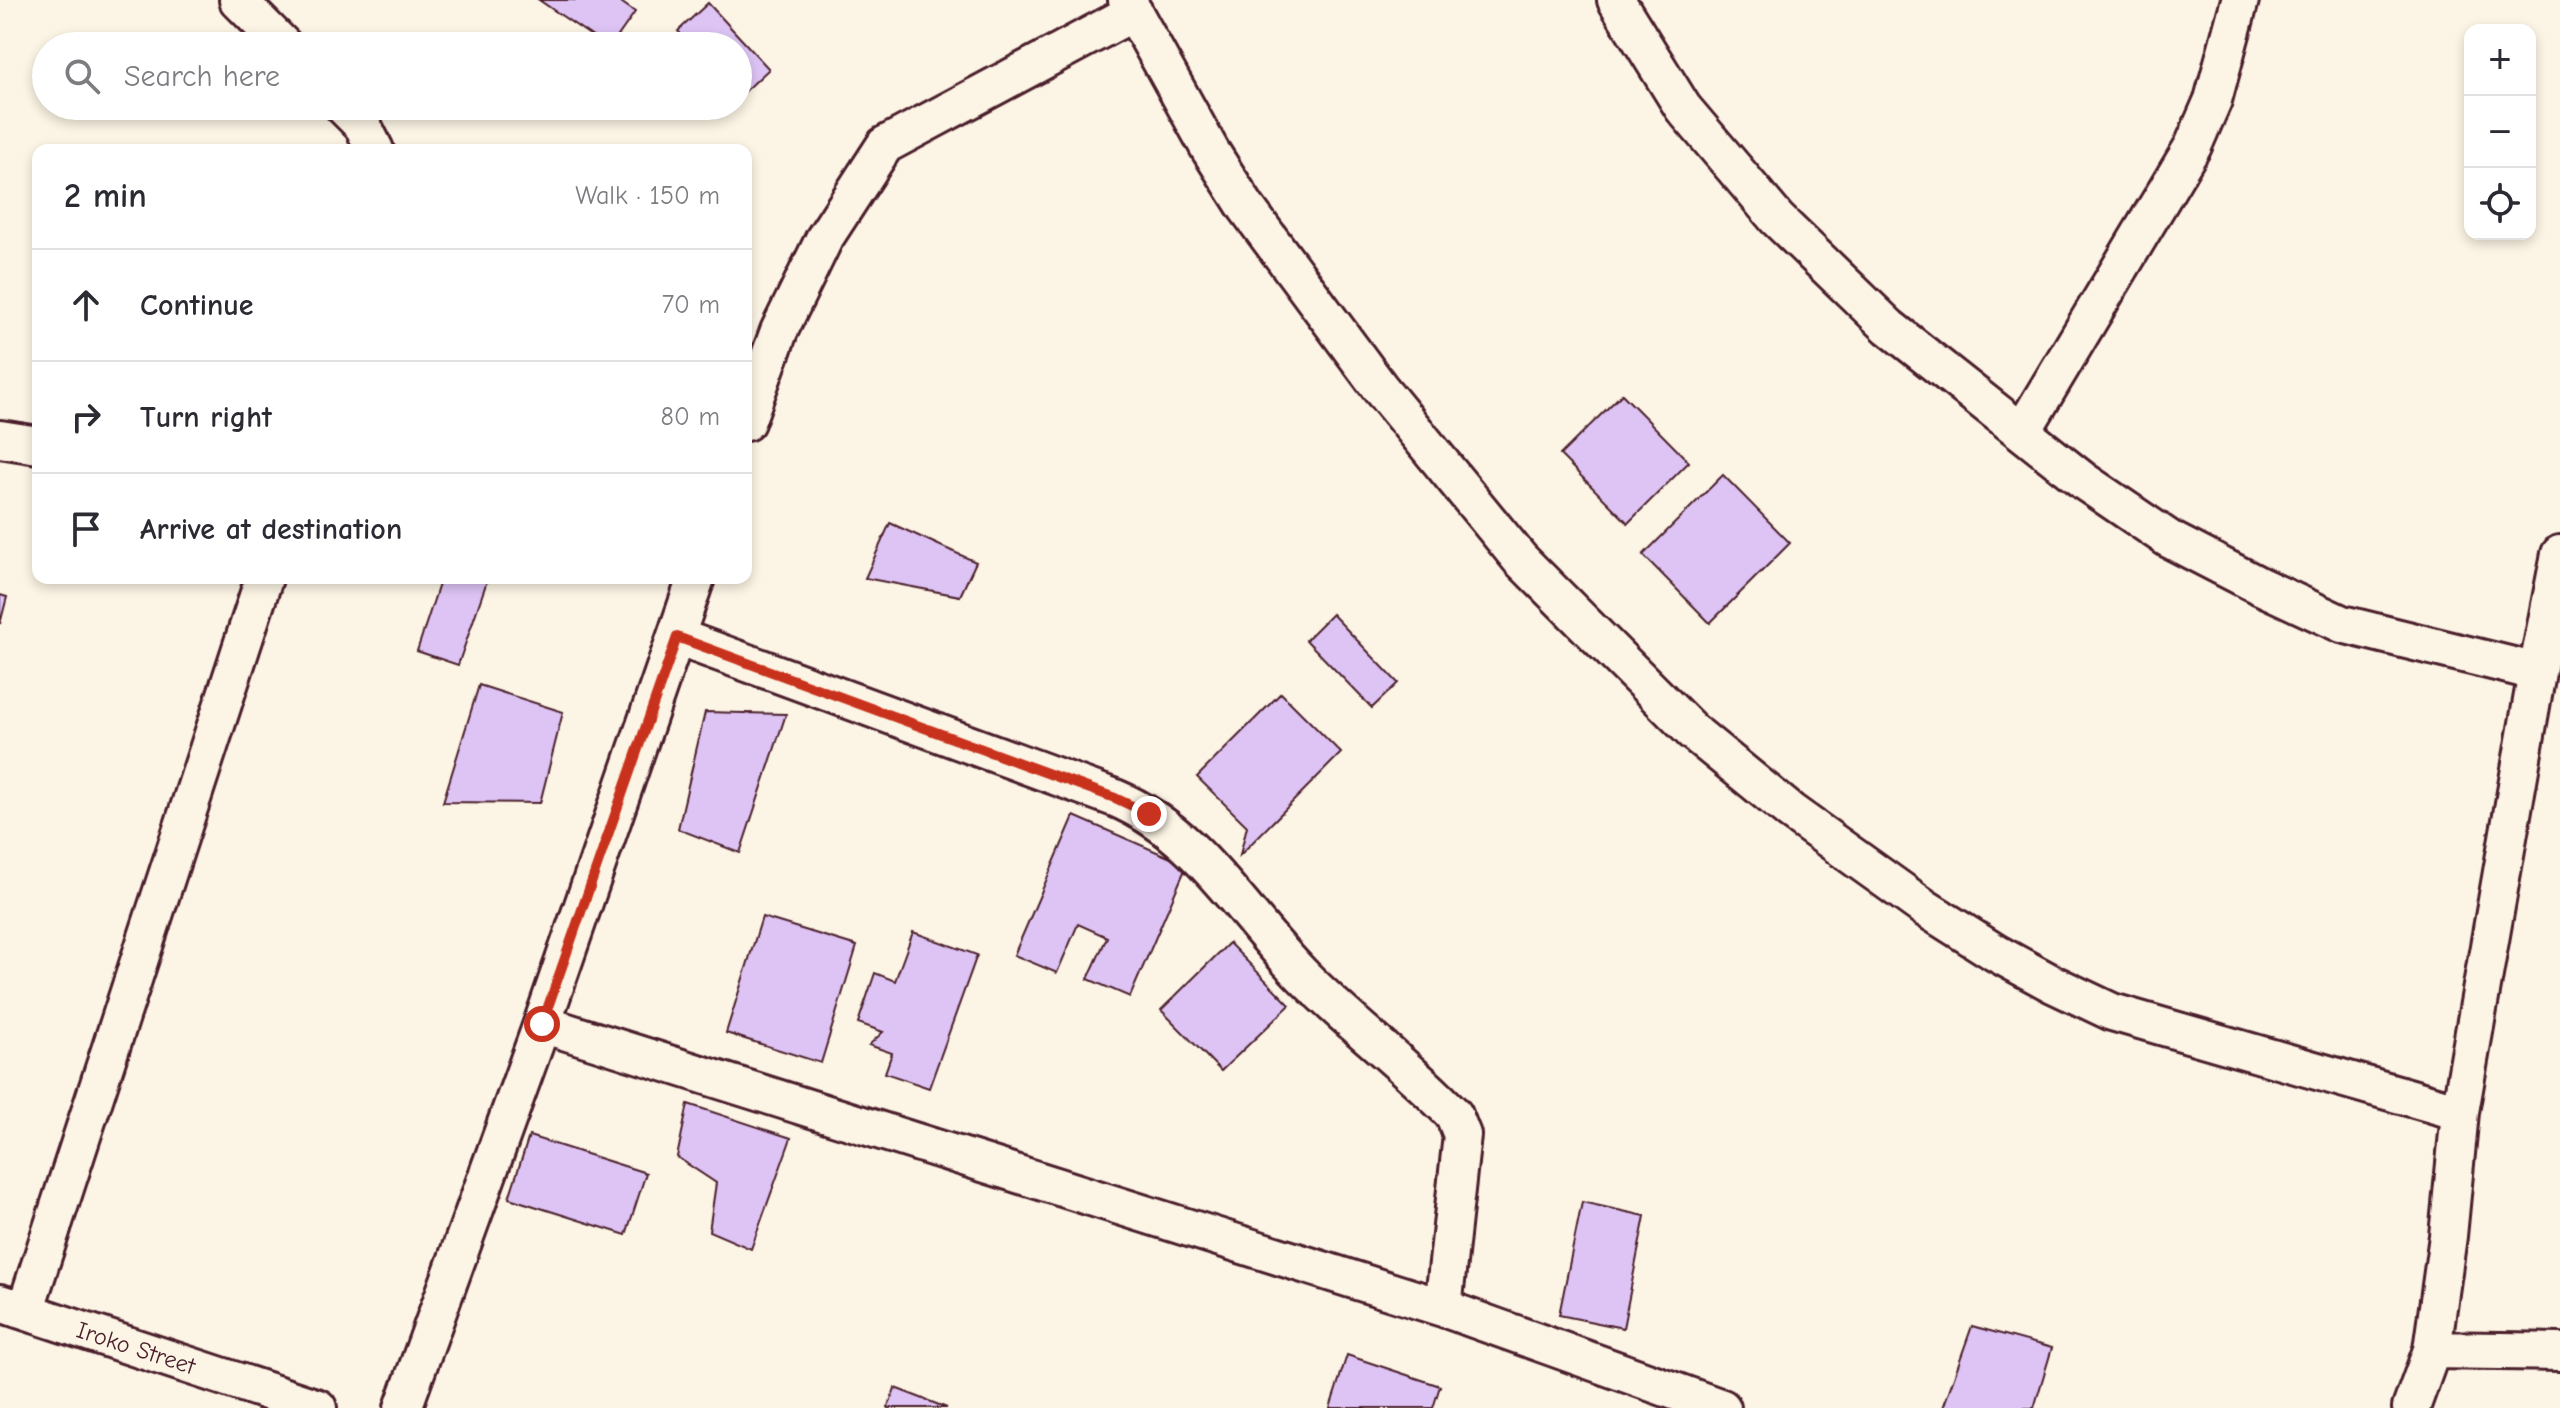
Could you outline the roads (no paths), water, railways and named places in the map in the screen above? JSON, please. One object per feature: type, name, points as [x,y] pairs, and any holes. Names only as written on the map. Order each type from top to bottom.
[{"type":"street","points":[[238,0],[270,32]]},
{"type":"street","points":[[1616,0],[1683,108],[1777,219],[1889,327],[2085,482],[2169,539],[2342,624],[2537,672]]},
{"type":"street","points":[[2022,432],[2193,146],[2213,100],[2240,0]]},
{"type":"street","points":[[752,405],[779,331],[812,262],[885,145],[1130,6],[1210,150],[1246,207],[1380,388],[1520,559],[1692,731],[1791,812],[1890,883],[1996,953],[2053,984],[2112,1012],[2460,1112]]},
{"type":"street","points":[[357,120],[372,144]]},
{"type":"street","points":[[0,439],[32,444]]},
{"type":"street","points":[[2411,1408],[2432,1350],[2448,1236],[2460,1112],[2560,554]]},
{"type":"street","points":[[12,1307],[262,584]]},
{"type":"street","points":[[403,1408],[542,1024],[694,584]]},
{"type":"street","points":[[677,637],[1115,798],[1149,814],[1168,828],[1200,857],[1304,977],[1454,1115],[1462,1135],[1443,1308]]},
{"type":"street","points":[[542,1024],[1443,1308],[1722,1408]]},
{"type":"street","name":"Iroko Street","points":[[12,1307],[318,1408]]},
{"type":"street","points":[[2432,1350],[2560,1352]]}]
